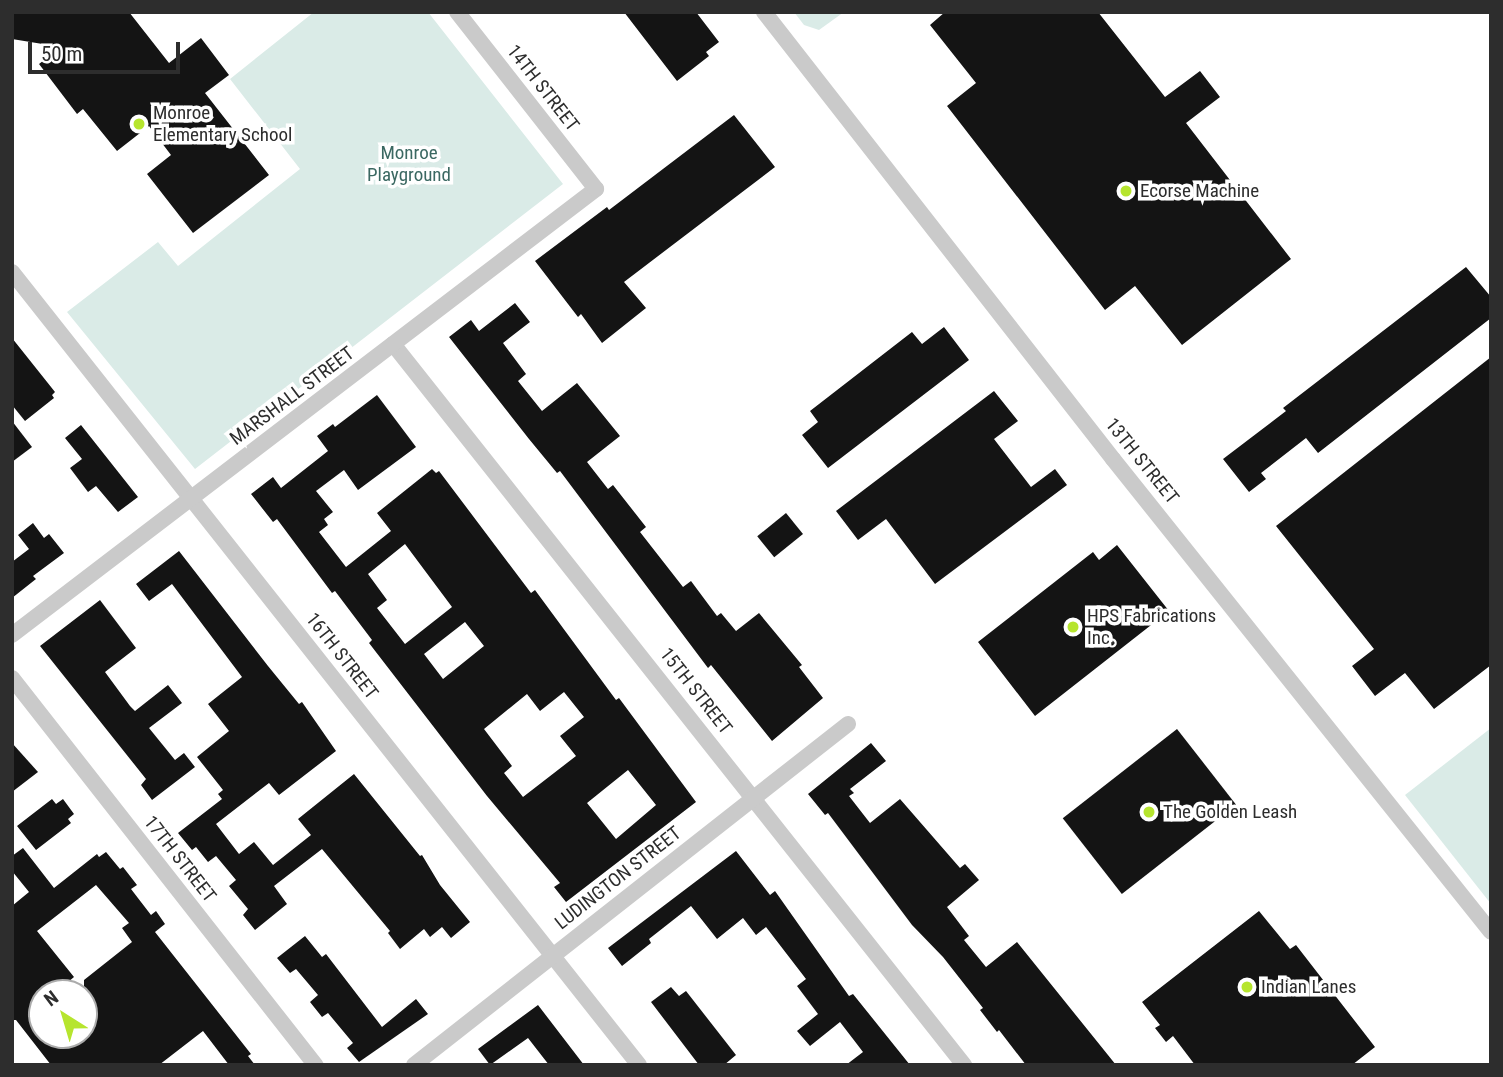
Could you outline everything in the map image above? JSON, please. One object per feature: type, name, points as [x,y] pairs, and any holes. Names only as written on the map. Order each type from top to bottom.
[{"type":"street","name":"14TH STREET","points":[[457,12],[596,189]]},
{"type":"street","name":"13TH STREET","points":[[764,12],[1113,459],[1491,932]]},
{"type":"street","name":"MARSHALL STREET","points":[[12,635],[596,189]]},
{"type":"street","name":"16TH STREET","points":[[12,272],[639,1065]]},
{"type":"street","name":"15TH STREET","points":[[394,344],[964,1065]]},
{"type":"street","name":"17TH STREET","points":[[12,678],[315,1065]]},
{"type":"street","name":"LUDINGTON STREET","points":[[414,1065],[848,724]]},
{"type":"green space","name":"Monroe Playground","points":[[314,12],[428,12],[563,184],[195,469],[67,312],[158,242],[178,266],[300,169],[230,79]]},
{"type":"green space","points":[[794,12],[844,12],[819,30],[804,25]]},
{"type":"green space","points":[[1491,728],[1491,904],[1405,795]]},
{"type":"building","points":[[12,12],[129,12],[169,63],[201,38],[229,75],[205,93],[269,175],[193,233],[147,174],[171,155],[149,126],[117,151],[83,109],[77,114],[39,64],[61,47],[12,39]]},
{"type":"building","points":[[624,12],[696,12],[719,42],[706,52],[709,56],[677,81]]},
{"type":"building","name":"Ecorse Machine","points":[[945,12],[1098,12],[1165,97],[1200,71],[1220,97],[1186,123],[1291,259],[1182,345],[1135,286],[1105,310],[947,106],[976,83],[930,25]]},
{"type":"building","points":[[734,115],[775,167],[624,282],[646,308],[602,343],[581,314],[578,317],[535,261],[607,207],[609,210]]},
{"type":"building","points":[[1466,267],[1491,297],[1491,318],[1318,453],[1306,438],[1261,473],[1266,479],[1249,492],[1223,459],[1286,411],[1283,408]]},
{"type":"building","points":[[515,303],[530,322],[503,343],[526,374],[518,381],[542,411],[577,383],[620,436],[587,462],[608,489],[613,485],[646,527],[640,532],[683,587],[691,581],[717,616],[721,613],[736,631],[759,613],[802,665],[799,667],[823,698],[772,741],[711,665],[708,668],[560,471],[557,473],[449,337],[471,320],[479,331]]},
{"type":"building","points":[[944,327],[969,360],[828,468],[802,435],[818,422],[810,411],[912,332],[922,344]]},
{"type":"building","points":[[12,338],[55,392],[52,395],[54,398],[25,421],[12,405]]},
{"type":"building","points":[[1491,357],[1491,665],[1434,709],[1405,673],[1375,696],[1352,666],[1374,649],[1276,526]]},
{"type":"building","points":[[994,391],[1018,421],[994,439],[1031,487],[1055,469],[1067,485],[935,584],[886,519],[858,540],[836,511]]},
{"type":"building","points":[[377,395],[416,447],[358,490],[344,470],[316,491],[333,512],[324,519],[328,525],[319,532],[346,567],[391,531],[377,513],[432,469],[436,473],[439,471],[531,593],[535,590],[616,700],[619,698],[696,802],[566,902],[554,887],[560,883],[487,796],[369,643],[372,640],[335,591],[332,593],[277,519],[273,522],[251,494],[273,477],[281,488],[328,451],[317,436],[333,424],[335,427]],"holes":[[[405,544],[452,607],[405,644],[377,608],[387,600],[368,574]],[[465,622],[484,646],[443,679],[424,654]],[[564,692],[584,717],[560,736],[576,756],[523,797],[504,773],[512,766],[484,729],[527,694],[540,711]],[[628,770],[656,805],[616,839],[587,803]]]},
{"type":"building","points":[[12,421],[32,447],[12,462]]},
{"type":"building","points":[[81,425],[138,497],[118,512],[96,486],[88,492],[70,468],[82,459],[65,438]]},
{"type":"building","points":[[786,513],[803,534],[774,557],[757,536]]},
{"type":"building","points":[[33,523],[44,538],[49,534],[64,553],[33,576],[36,579],[12,598],[12,562],[29,549],[18,535]]},
{"type":"building","name":"HPS Fabrications Inc.","points":[[1117,545],[1169,611],[1035,716],[978,642],[1093,552],[1099,560]]},
{"type":"building","points":[[179,551],[268,666],[299,704],[302,702],[336,751],[279,795],[269,783],[216,824],[239,854],[254,842],[273,865],[311,835],[298,819],[354,774],[420,856],[422,855],[440,885],[470,922],[451,938],[442,927],[430,937],[424,929],[400,949],[388,933],[390,931],[322,849],[274,886],[287,904],[255,930],[243,915],[248,909],[229,886],[236,880],[216,856],[208,862],[196,847],[192,850],[178,833],[222,799],[218,794],[223,790],[197,757],[229,731],[208,704],[242,677],[172,584],[149,601],[136,584]]},
{"type":"building","points":[[100,600],[136,648],[105,672],[130,706],[135,711],[168,685],[182,703],[149,728],[175,760],[184,753],[195,767],[152,800],[141,785],[146,779],[40,646]]},
{"type":"building","name":"The Golden Leash","points":[[1177,729],[1236,805],[1122,894],[1063,818]]},
{"type":"building","points":[[12,743],[38,772],[12,792]]},
{"type":"building","points":[[871,743],[886,761],[850,789],[854,793],[849,796],[870,823],[900,799],[960,868],[965,864],[979,880],[947,907],[969,936],[964,940],[986,967],[1017,942],[1116,1065],[1026,1065],[980,1010],[983,1008],[943,957],[912,925],[828,813],[825,815],[808,794]]},
{"type":"building","points":[[52,799],[56,804],[63,799],[74,814],[68,819],[71,823],[36,850],[17,826]]},
{"type":"building","points":[[23,848],[54,888],[97,854],[99,857],[106,852],[120,869],[123,867],[137,885],[131,889],[151,915],[156,911],[165,924],[155,932],[251,1054],[248,1056],[255,1065],[229,1065],[203,1031],[159,1065],[51,1065],[39,1049],[98,1049],[98,979],[85,979],[132,942],[122,928],[129,923],[96,885],[37,931],[74,977],[28,979],[28,1035],[16,1020],[12,1020],[12,906],[29,892],[12,871],[12,856]]},
{"type":"building","points":[[736,851],[770,895],[775,891],[849,996],[853,994],[910,1065],[846,1065],[863,1052],[840,1022],[810,1046],[797,1031],[818,1014],[797,986],[806,979],[766,927],[756,935],[743,918],[717,939],[691,906],[649,939],[651,943],[622,966],[608,948]]},
{"type":"building","name":"Indian Lanes","points":[[1259,911],[1290,949],[1296,945],[1375,1047],[1352,1065],[1195,1065],[1173,1036],[1166,1042],[1155,1028],[1160,1025],[1142,1002]]},
{"type":"building","points":[[305,936],[322,957],[326,954],[382,1027],[416,999],[428,1014],[359,1062],[347,1048],[353,1043],[328,1013],[322,1017],[310,1002],[318,995],[296,969],[290,973],[277,958]]},
{"type":"building","points":[[671,987],[679,996],[686,991],[736,1055],[724,1065],[699,1065],[651,1002]]},
{"type":"building","points":[[538,1005],[584,1065],[549,1065],[528,1038],[490,1065],[478,1049]]},
{"type":"place","name":"Monroe Elementary School","points":[[139,124]]},
{"type":"place","name":"Ecorse Machine","points":[[1126,191]]},
{"type":"place","name":"HPS Fabrications Inc.","points":[[1073,627]]},
{"type":"place","name":"The Golden Leash","points":[[1149,812]]},
{"type":"place","name":"Indian Lanes","points":[[1247,987]]}]
